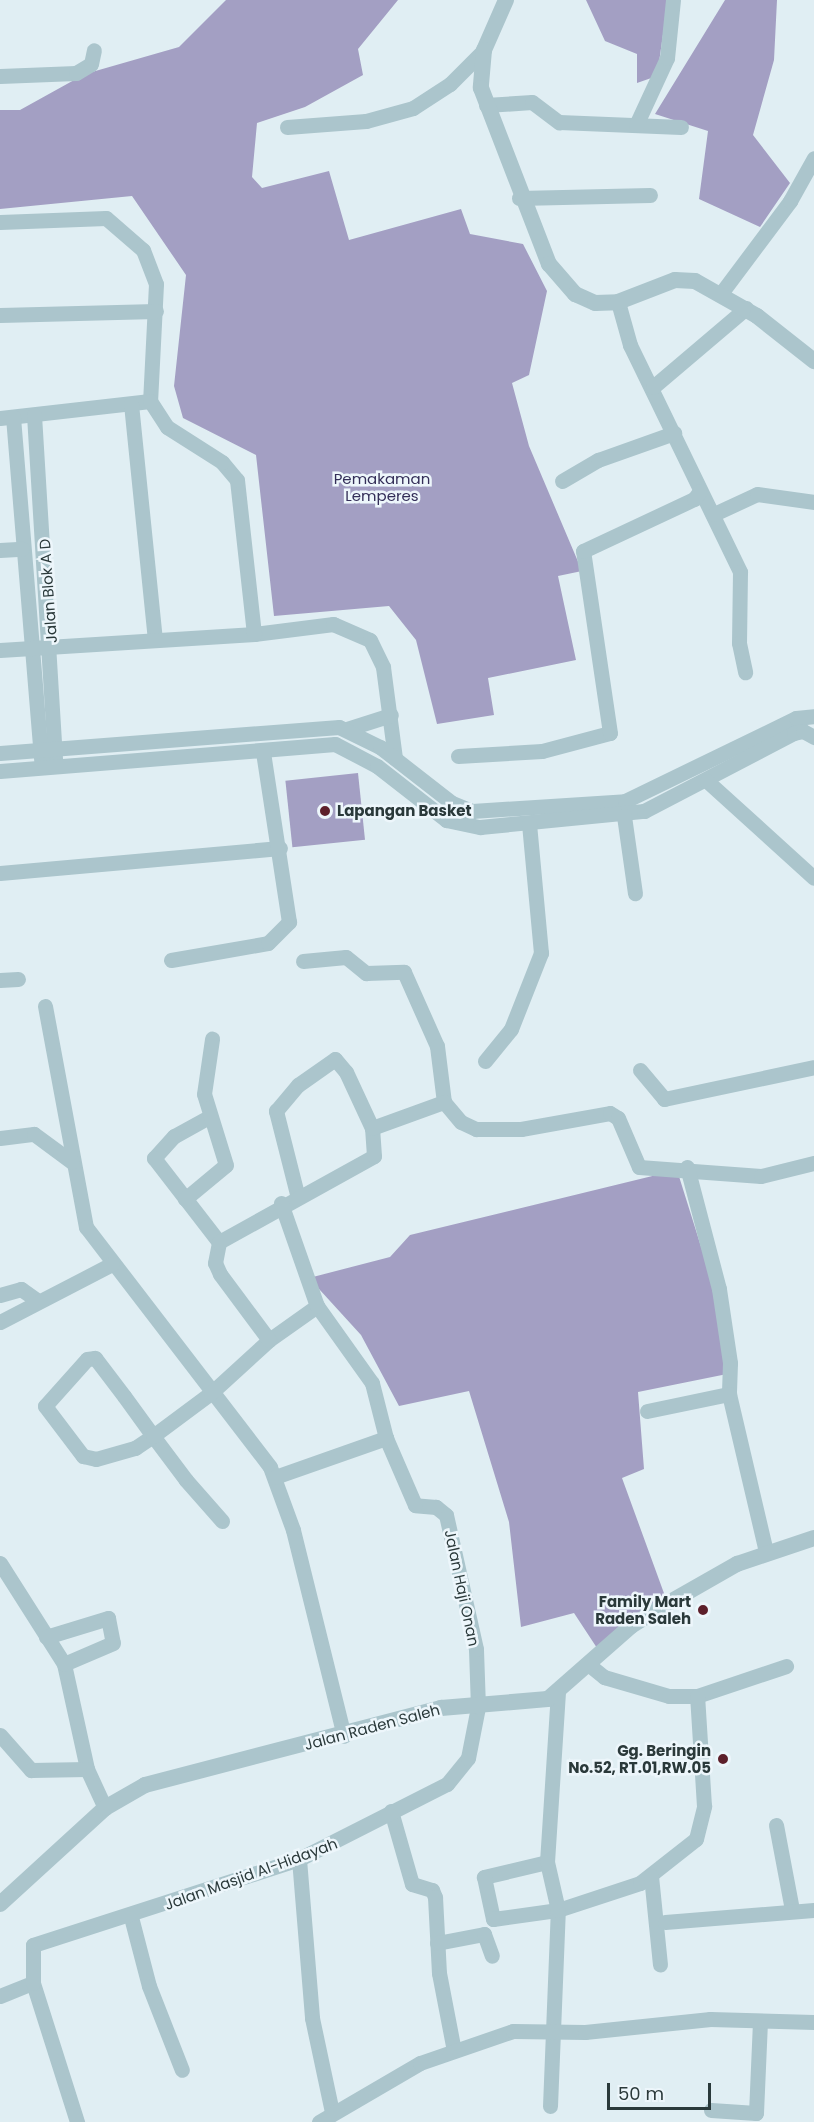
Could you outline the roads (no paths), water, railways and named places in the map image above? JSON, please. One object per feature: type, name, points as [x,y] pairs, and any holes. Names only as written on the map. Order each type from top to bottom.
[{"type":"street","points":[[506,0],[484,50],[480,79],[486,105],[540,251],[575,294],[595,303],[618,302],[684,278],[722,292],[814,361]]},
{"type":"street","points":[[636,125],[661,78],[673,0]]},
{"type":"street","points":[[0,76],[76,73],[88,67],[94,50]]},
{"type":"street","points":[[287,127],[366,121],[413,108],[450,84],[484,50]]},
{"type":"street","points":[[486,105],[532,102],[559,122],[681,127]]},
{"type":"street","points":[[722,292],[812,168]]},
{"type":"street","points":[[519,198],[650,195]]},
{"type":"street","points":[[0,222],[87,215],[115,223],[143,250],[154,272],[156,311],[150,401],[167,427],[222,462],[237,480],[254,634]]},
{"type":"street","points":[[618,302],[630,345],[653,387],[700,491],[714,514],[743,584],[739,643],[744,672]]},
{"type":"street","points":[[653,387],[746,308]]},
{"type":"street","points":[[0,315],[156,311]]},
{"type":"street","points":[[49,769],[8,447],[7,418],[150,401]]},
{"type":"street","points":[[131,404],[155,640]]},
{"type":"street","name":"Jalan Blok A D","points":[[34,415],[52,647],[48,750]]},
{"type":"street","points":[[562,481],[598,460],[675,433]]},
{"type":"street","points":[[458,756],[542,751],[610,733],[583,551],[694,499],[700,491]]},
{"type":"street","points":[[714,514],[757,494],[814,502]]},
{"type":"street","points":[[0,550],[22,549]]},
{"type":"street","points":[[0,650],[254,634],[333,624],[356,630],[380,656],[391,715],[395,758]]},
{"type":"street","points":[[0,753],[347,729],[391,715]]},
{"type":"street","points":[[347,729],[395,758],[462,808],[625,801],[814,716]]},
{"type":"street","points":[[795,725],[814,736]]},
{"type":"street","points":[[0,771],[340,745],[456,824],[529,824],[624,816],[707,781],[795,725]]},
{"type":"street","points":[[171,960],[252,947],[284,931],[289,922],[280,848],[263,752]]},
{"type":"street","points":[[707,781],[814,878]]},
{"type":"street","points":[[456,824],[462,808]]},
{"type":"street","points":[[624,816],[635,893]]},
{"type":"street","points":[[485,1061],[511,1029],[541,953],[529,824]]},
{"type":"street","points":[[0,873],[280,848]]},
{"type":"street","points":[[303,961],[346,957],[366,973],[404,972],[437,1046],[444,1102],[461,1122],[497,1130],[610,1113],[618,1118],[639,1167],[687,1167],[761,1176],[814,1163]]},
{"type":"street","points":[[0,980],[18,979]]},
{"type":"street","points":[[45,1006],[72,1162],[86,1227],[275,1477],[344,1736]]},
{"type":"street","points":[[185,1199],[226,1166],[207,1118],[204,1094],[212,1040]]},
{"type":"street","points":[[270,1340],[220,1274],[215,1263],[219,1242],[297,1194],[374,1155],[372,1128],[346,1072],[335,1059],[298,1085],[276,1111],[297,1194]]},
{"type":"street","points":[[640,1070],[663,1099],[814,1067]]},
{"type":"street","points":[[372,1128],[444,1102]]},
{"type":"street","points":[[207,1118],[154,1156],[219,1242]]},
{"type":"street","points":[[0,1138],[34,1134],[72,1162]]},
{"type":"street","points":[[687,1167],[725,1323],[729,1394],[766,1552]]},
{"type":"street","name":"Jalan Haji Onan","points":[[281,1203],[317,1306],[372,1383],[386,1438],[415,1505],[446,1515],[475,1640],[478,1707]]},
{"type":"street","points":[[0,1322],[112,1264]]},
{"type":"street","points":[[0,1295],[21,1289],[38,1301]]},
{"type":"street","points":[[222,1521],[153,1436],[93,1356],[45,1406],[82,1456],[96,1459],[153,1436],[211,1394],[270,1340],[317,1306]]},
{"type":"street","points":[[647,1411],[729,1394]]},
{"type":"street","points":[[275,1477],[386,1438]]},
{"type":"street","name":"Jalan Raden Saleh","points":[[0,1904],[105,1808],[177,1774],[344,1736],[441,1708],[534,1702],[558,1692],[588,1665],[665,1605],[766,1552],[814,1538]]},
{"type":"street","points":[[0,1563],[64,1664],[87,1769],[105,1808]]},
{"type":"street","points":[[46,1637],[108,1618],[113,1643],[64,1664]]},
{"type":"street","points":[[588,1665],[647,1693],[697,1696],[786,1666]]},
{"type":"street","points":[[550,2106],[558,1910],[547,1862],[558,1692]]},
{"type":"street","points":[[547,1862],[490,1874],[482,1884],[493,1919],[558,1910],[651,1876],[691,1844],[703,1820],[697,1696]]},
{"type":"street","name":"Jalan Masjid Al-Hidayah","points":[[33,1983],[33,1945],[131,1917],[299,1858],[363,1831],[391,1810],[462,1772],[478,1707]]},
{"type":"street","points":[[0,1735],[31,1770],[87,1769]]},
{"type":"street","points":[[391,1810],[412,1884],[432,1890],[435,1897],[437,1943],[454,2051]]},
{"type":"street","points":[[776,1826],[792,1910]]},
{"type":"street","points":[[299,1858],[312,2018],[326,2119],[420,2063],[513,2031],[760,2021],[814,2022]]},
{"type":"street","points":[[651,1876],[660,1965]]},
{"type":"street","points":[[665,1922],[814,1910]]},
{"type":"street","points":[[131,1917],[149,1986],[182,2070]]},
{"type":"street","points":[[437,1943],[484,1934],[492,1956]]},
{"type":"street","points":[[0,1996],[33,1983],[77,2122]]},
{"type":"street","points":[[711,2110],[756,2113],[760,2021]]},
{"type":"place","name":"Lapangan Basket","points":[[325,811]]},
{"type":"place","name":"Family Mart Raden Saleh","points":[[703,1610]]},
{"type":"place","name":"Gg. Beringin No.52, RT.01,RW.05","points":[[723,1759]]},
{"type":"park label","name":"Pemakaman Lemperes","points":[[382,486]]}]
